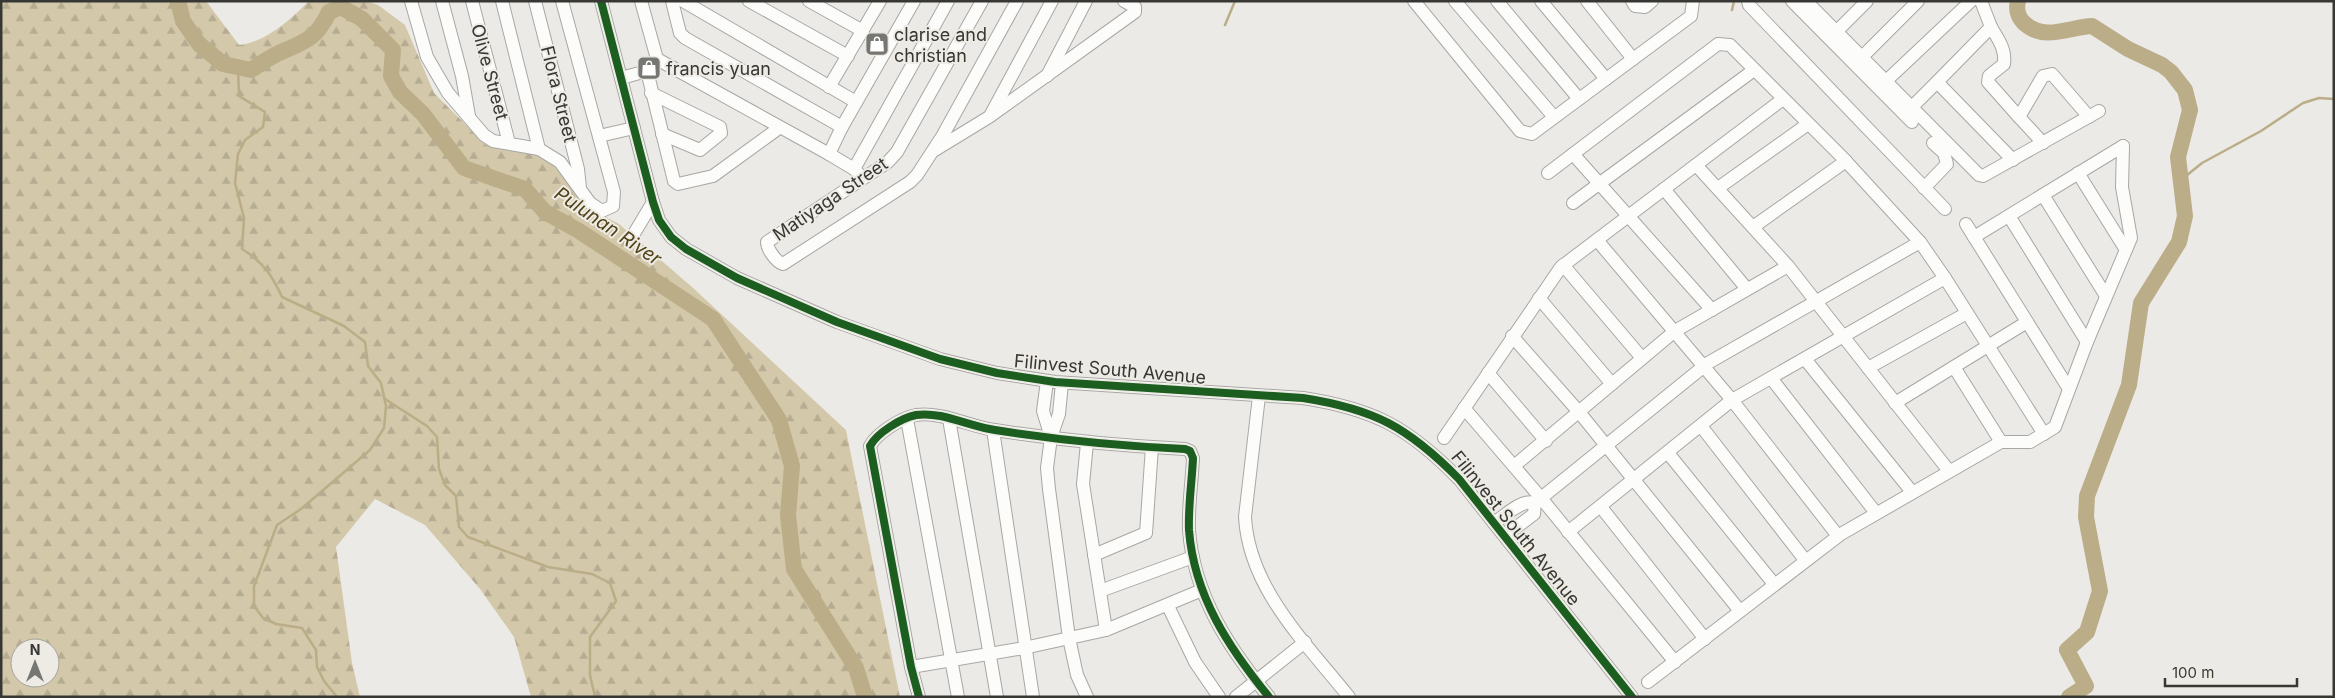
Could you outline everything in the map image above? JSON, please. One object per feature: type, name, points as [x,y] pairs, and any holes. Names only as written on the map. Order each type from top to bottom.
[{"type":"street","points":[[404,1],[412,6],[427,57],[448,93],[484,135],[493,141],[539,149],[560,162],[590,203],[602,211],[613,206],[614,192],[562,1]]},
{"type":"street","points":[[442,1],[462,76],[469,117]]},
{"type":"street","name":"Olive Street","points":[[472,1],[509,143]]},
{"type":"street","points":[[502,1],[539,149]]},
{"type":"street","name":"Flora Street","points":[[535,1],[578,168],[580,188]]},
{"type":"street","name":"Filinvest South Avenue","points":[[601,1],[652,202],[659,220],[672,237],[686,248],[737,278],[782,299],[882,340],[940,359],[997,374],[1062,383],[1302,398],[1341,404],[1371,414],[1401,428],[1447,466],[1505,536],[1632,697]]},
{"type":"street","points":[[641,1],[657,59],[779,128],[830,154],[858,173],[948,1]]},
{"type":"street","points":[[672,1],[678,26],[685,38],[842,127]]},
{"type":"street","points":[[684,1],[856,102]]},
{"type":"street","points":[[749,1],[848,56]]},
{"type":"street","points":[[809,1],[863,31]]},
{"type":"street","points":[[830,154],[842,127],[914,1]]},
{"type":"street","name":"Matiyaga Street","points":[[933,151],[910,182],[784,264],[779,262],[767,246],[767,242],[858,173],[888,162],[897,152],[982,1]]},
{"type":"street","points":[[933,151],[1018,1]]},
{"type":"street","points":[[990,117],[1052,1]]},
{"type":"street","points":[[1046,78],[1086,1]]},
{"type":"street","points":[[933,151],[990,117],[1046,78],[1136,10],[1124,1]]},
{"type":"street","points":[[1414,1],[1520,131],[1532,134],[1692,16],[1693,1]]},
{"type":"street","points":[[1455,1],[1554,117]]},
{"type":"street","points":[[1497,1],[1578,99]]},
{"type":"street","points":[[1541,1],[1606,79]]},
{"type":"street","points":[[1587,1],[1633,59]]},
{"type":"street","points":[[1632,1],[1635,6],[1645,7],[1652,1]]},
{"type":"street","points":[[1748,1],[1749,5],[1945,209]]},
{"type":"street","points":[[1792,1],[1920,124],[1979,175],[1983,176],[2094,114],[2052,74],[2047,74],[2043,76],[2019,117]]},
{"type":"street","points":[[1836,32],[1867,1]]},
{"type":"street","points":[[1861,58],[1918,1]]},
{"type":"street","points":[[1885,82],[1971,1]]},
{"type":"street","points":[[1982,1],[1991,27],[2004,50],[2005,57],[2004,64],[1989,76],[1988,82],[2043,143]]},
{"type":"street","points":[[830,87],[863,31],[876,3]]},
{"type":"street","points":[[1812,3],[1836,32],[1911,108],[1920,124],[1944,153],[1947,164],[1924,188]]},
{"type":"street","points":[[1911,108],[1991,27]]},
{"type":"street","points":[[1548,173],[1718,44],[1730,45],[1846,162],[1920,242],[2044,434]]},
{"type":"street","points":[[621,78],[646,72],[657,59]]},
{"type":"street","points":[[1573,203],[1754,70]]},
{"type":"street","points":[[646,72],[674,181],[678,184],[714,176],[779,128]]},
{"type":"street","points":[[1936,82],[2013,160]]},
{"type":"street","points":[[651,93],[720,127],[721,130],[721,133],[700,150],[662,134]]},
{"type":"street","points":[[1444,438],[1512,336],[1563,265],[1782,99]]},
{"type":"street","points":[[1718,188],[1808,124]]},
{"type":"street","points":[[599,136],[634,128]]},
{"type":"street","points":[[1648,682],[1838,536],[2001,442],[2030,442],[2055,427],[2087,342],[2131,238],[2122,187],[2123,146],[1974,237]]},
{"type":"street","points":[[1573,154],[1712,310]]},
{"type":"street","points":[[1753,227],[1846,162]]},
{"type":"street","points":[[1696,164],[1788,266],[1949,471]]},
{"type":"street","points":[[2078,173],[2126,250]]},
{"type":"street","points":[[1664,189],[1747,289]]},
{"type":"street","points":[[2043,195],[2106,296]]},
{"type":"street","points":[[632,237],[652,202]]},
{"type":"street","points":[[2009,216],[2087,342]]},
{"type":"street","points":[[1966,224],[2069,389]]},
{"type":"street","points":[[1597,240],[1732,400],[1838,536]]},
{"type":"street","points":[[1494,523],[1524,504],[1538,501],[1607,447],[1704,366],[1920,242]]},
{"type":"street","points":[[1563,265],[1642,358]]},
{"type":"street","points":[[1514,466],[1675,331],[1788,266]]},
{"type":"street","points":[[1568,532],[1668,454],[1732,400],[1945,278]]},
{"type":"street","points":[[1539,298],[1612,384]]},
{"type":"street","points":[[1868,368],[1967,313]]},
{"type":"street","points":[[1895,403],[2027,322]]},
{"type":"street","points":[[1512,336],[1579,412],[1740,611]]},
{"type":"street","points":[[1805,359],[1912,492]]},
{"type":"street","points":[[1954,367],[2001,442]]},
{"type":"street","points":[[1488,373],[1546,441]]},
{"type":"street","points":[[1771,378],[1876,513]]},
{"type":"street","points":[[1047,381],[1043,411],[1050,437]]},
{"type":"street","points":[[1062,383],[1059,414],[1050,437],[1047,468],[1048,489],[1069,638],[1077,675],[1086,697]]},
{"type":"street","points":[[1259,396],[1246,497],[1246,534],[1254,561],[1265,587],[1278,607],[1349,697]]},
{"type":"street","points":[[1464,408],[1514,466],[1538,501],[1568,532],[1675,662]]},
{"type":"street","points":[[919,697],[911,667],[870,446],[874,439],[917,415],[949,419],[993,430],[1087,443],[1185,449],[1190,451],[1193,458],[1189,529],[1193,556],[1202,590],[1212,618],[1269,697]]},
{"type":"street","points":[[907,419],[958,697]]},
{"type":"street","points":[[949,419],[997,697]]},
{"type":"street","points":[[1701,426],[1805,560]]},
{"type":"street","points":[[993,430],[1024,648],[1033,697]]},
{"type":"street","points":[[1087,443],[1083,484],[1106,630]]},
{"type":"street","points":[[1094,555],[1146,533],[1152,447]]},
{"type":"street","points":[[1668,454],[1774,584]]},
{"type":"street","points":[[1505,536],[1534,514],[1538,501]]},
{"type":"street","points":[[1601,507],[1705,639]]},
{"type":"street","points":[[1100,591],[1193,556]]},
{"type":"street","points":[[911,667],[1024,648],[1106,630],[1168,606],[1202,590]]},
{"type":"street","points":[[1168,606],[1195,662],[1219,697]]},
{"type":"street","points":[[1236,697],[1305,642]]},
{"type":"green space","points":[[1,1],[206,1],[239,45],[268,35],[309,1],[366,1],[378,5],[405,25],[434,93],[486,145],[543,153],[559,168],[583,205],[619,224],[692,287],[846,430],[900,697],[531,697],[514,637],[480,589],[425,525],[375,499],[336,547],[352,663],[360,697],[1,697]]},
{"type":"waterway","name":"Pulunan River","points":[[178,1],[183,21],[199,44],[223,64],[251,70],[272,57],[307,40],[318,30],[329,12],[341,7],[362,19],[393,50],[391,76],[400,92],[423,114],[464,168],[525,189],[545,212],[579,231],[713,319],[779,420],[792,466],[788,515],[794,569],[856,668],[865,697]]},
{"type":"waterway","points":[[1225,25],[1235,1]]},
{"type":"waterway","points":[[1732,10],[1734,1]]},
{"type":"waterway","points":[[2018,1],[2017,10],[2019,16],[2032,29],[2049,33],[2092,26],[2128,49],[2162,65],[2171,72],[2185,90],[2190,110],[2178,157],[2185,216],[2179,242],[2141,303],[2129,385],[2087,496],[2086,517],[2100,591],[2087,632],[2067,650],[2086,686],[2069,697]]},
{"type":"waterway","points":[[238,67],[239,96],[265,112],[263,127],[245,140],[238,154],[235,183],[244,218],[242,249],[256,259],[266,270],[282,297],[344,326],[365,342],[368,366],[381,383],[386,406],[384,428],[370,450],[301,509],[277,525],[254,586],[254,606],[263,618],[276,624],[302,628],[316,650],[317,667],[324,681],[337,697]]},
{"type":"waterway","points":[[2181,180],[2202,163],[2261,131],[2303,103],[2319,98],[2334,99]]},
{"type":"waterway","points":[[385,399],[427,426],[437,437],[439,469],[445,485],[456,496],[459,527],[468,537],[548,567],[592,574],[610,583],[616,601],[590,637],[590,675],[595,697]]},
{"type":"cycle path","points":[[601,1],[659,220],[671,237],[686,249],[737,278],[837,322],[940,359],[997,373],[1055,382],[1303,398],[1350,408],[1389,423],[1423,446],[1459,479],[1632,697]]},
{"type":"cycle path","points":[[919,697],[911,667],[870,446],[878,436],[897,423],[916,415],[926,414],[1019,434],[1190,451],[1193,458],[1189,530],[1192,554],[1198,577],[1206,599],[1227,640],[1269,697]]},
{"type":"place","name":"clarise and christian","points":[[877,44]]},
{"type":"place","name":"francis yuan","points":[[649,68]]}]
